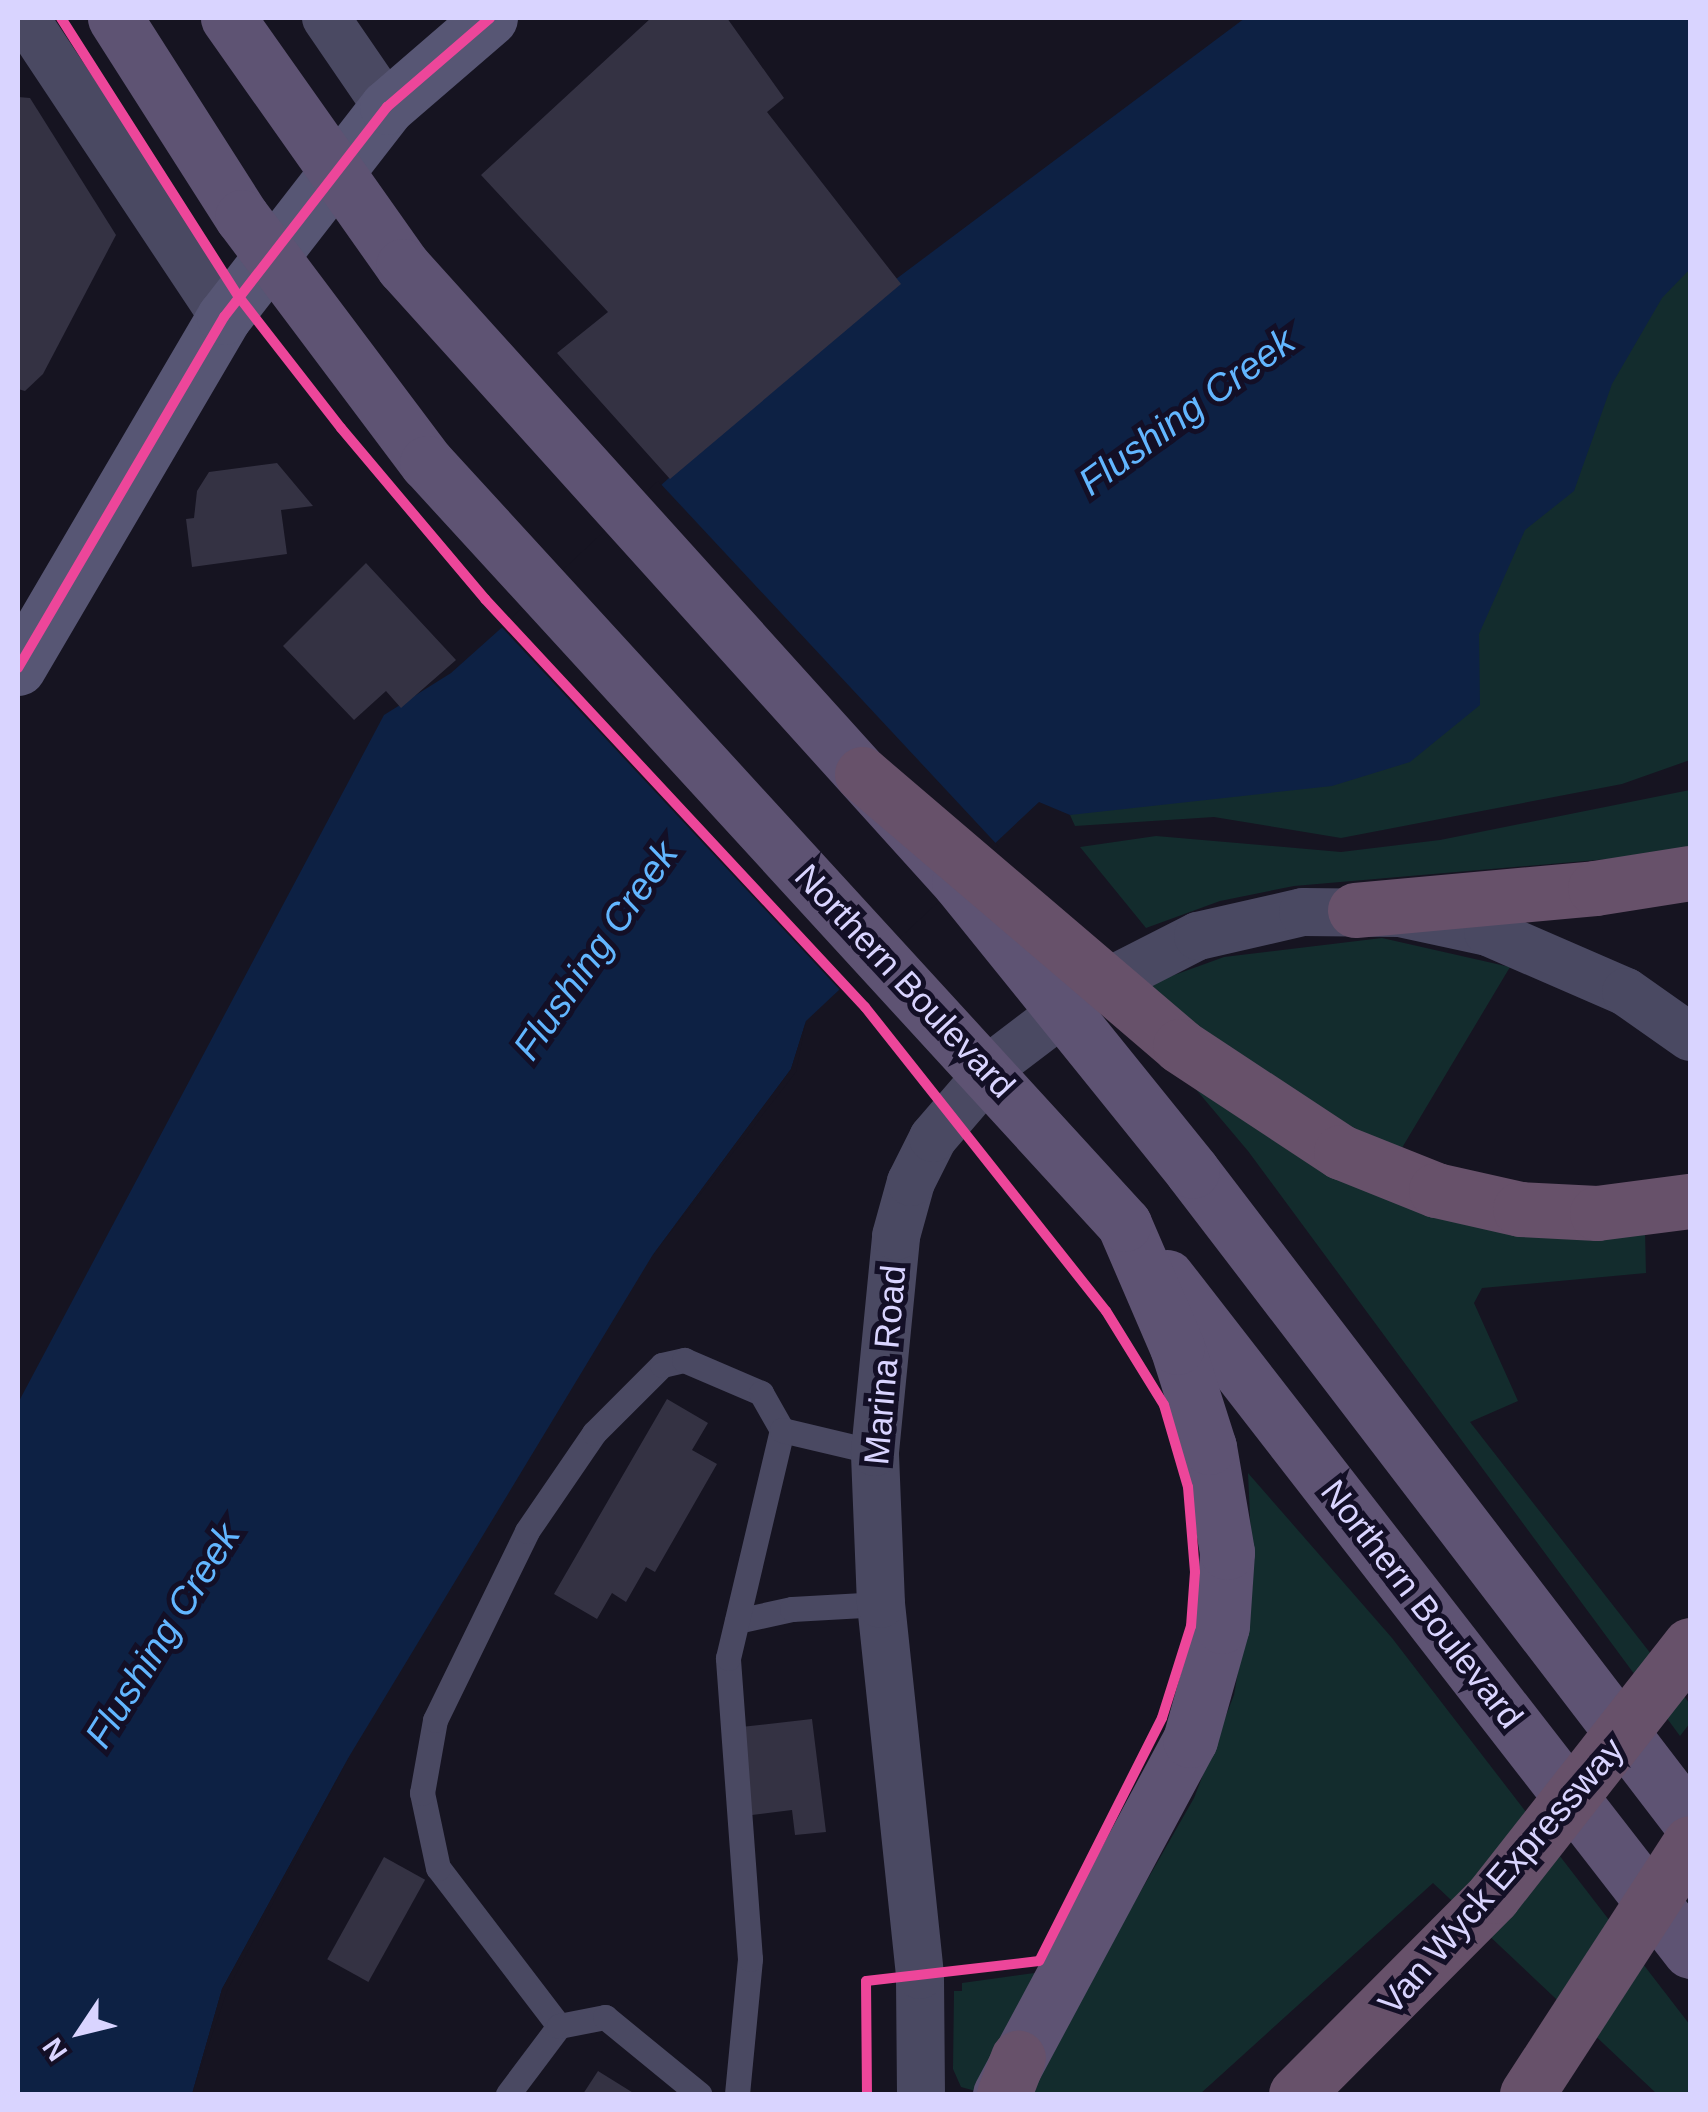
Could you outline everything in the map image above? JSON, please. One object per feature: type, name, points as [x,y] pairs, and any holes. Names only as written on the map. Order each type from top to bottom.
[{"type":"highway","points":[[862,774],[1180,1046],[1341,1152],[1424,1186],[1520,1208],[1596,1213],[1690,1201]]},
{"type":"highway","points":[[1355,910],[1595,888],[1690,873]]},
{"type":"highway","name":"Van Wyck Expressway","points":[[1296,2094],[1493,1896],[1690,1645]]},
{"type":"highway","points":[[1528,2094],[1690,1844]]},
{"type":"main road","name":"Northern Boulevard","points":[[115,18],[242,218],[428,464],[1124,1224],[1690,1951]]},
{"type":"main road","points":[[228,18],[355,202],[454,326],[862,774],[1025,960],[1192,1170],[1681,1806]]},
{"type":"main road","points":[[18,668],[224,317],[387,107],[490,18]]},
{"type":"main road","points":[[1007,2082],[1190,1740],[1224,1614],[1225,1527],[1209,1447],[1170,1330],[1124,1224]]},
{"type":"street","points":[[24,18],[224,317]]},
{"type":"street","points":[[326,18],[387,107]]},
{"type":"street","name":"Marina Road","points":[[921,2094],[920,1975],[882,1604],[875,1452],[896,1236],[911,1182],[968,1093],[1043,1024],[1149,958],[1249,920],[1355,910],[1431,918],[1517,942],[1646,1002],[1690,1037]]},
{"type":"lane","points":[[559,2026],[438,1868],[422,1793],[435,1720],[528,1531],[594,1433],[662,1365],[684,1360],[761,1394],[782,1430],[728,1658],[750,1958],[737,2094]]},
{"type":"lane","points":[[782,1430],[875,1452]]},
{"type":"lane","points":[[737,1621],[792,1609],[882,1604]]},
{"type":"lane","points":[[508,2094],[559,2026],[605,2017],[700,2094]]},
{"type":"green space","points":[[1690,218],[1690,760],[1622,784],[1341,838],[1214,817],[1075,826],[1070,815],[1173,779]]},
{"type":"green space","points":[[1690,790],[1690,852],[1294,886],[1220,901],[1146,928],[1080,847],[1156,836],[1341,852],[1440,840]]},
{"type":"green space","points":[[1382,938],[1510,967],[1375,1193],[1645,1230],[1646,1273],[1482,1288],[1474,1303],[1518,1401],[1470,1422],[1690,1704],[1690,1723],[1680,1736],[1248,1151],[1123,1003],[1166,978],[1224,957]]},
{"type":"green space","points":[[1248,1473],[1392,1638],[1690,2025],[1690,2094],[1657,2094],[1433,1883],[1200,2094],[1025,2094],[1194,1798],[1234,1695],[1253,1583]]},
{"type":"green space","points":[[1042,1972],[979,2092],[961,2087],[953,2069],[954,1991],[962,1991],[962,1983]]},
{"type":"water","name":"Flushing Creek","points":[[1245,18],[1690,18],[1690,269],[1662,298],[1612,384],[1574,491],[1525,530],[1479,634],[1480,705],[1410,762],[1332,786],[1070,815],[1039,802],[806,1021],[791,1069],[652,1256],[350,1755],[222,1989],[192,2094],[18,2094],[18,1403],[384,715],[451,673],[868,300]]},
{"type":"pier","points":[[658,481],[998,846],[842,992],[501,627]]},
{"type":"pier","points":[[806,1021],[796,1072],[652,1256],[791,1069]]},
{"type":"pier","points":[[350,1755],[227,1991],[192,2094],[222,1989]]},
{"type":"building","points":[[651,18],[727,18],[784,98],[767,112],[901,284],[670,479],[557,353],[608,312],[481,175]]},
{"type":"building","points":[[18,97],[30,98],[116,235],[43,374],[25,391],[18,389]]},
{"type":"building","points":[[277,463],[313,506],[281,510],[287,554],[192,567],[186,519],[194,518],[197,491],[209,472]]},
{"type":"building","points":[[366,563],[456,660],[401,708],[386,691],[354,720],[283,646]]},
{"type":"building","points":[[667,1399],[708,1423],[692,1450],[717,1464],[655,1572],[646,1567],[626,1602],[612,1593],[597,1619],[554,1594]]},
{"type":"building","points":[[812,1719],[826,1832],[795,1835],[792,1810],[752,1815],[741,1727]]},
{"type":"building","points":[[384,1857],[425,1880],[368,1982],[327,1959]]},
{"type":"building","points":[[598,2071],[635,2094],[583,2094]]},
{"type":"cycle path","points":[[61,18],[239,297],[341,428],[485,599],[865,1007],[1106,1311],[1164,1405],[1188,1487],[1195,1572],[1191,1626],[1162,1718],[1039,1961],[866,1981],[867,2094]]},
{"type":"cycle path","points":[[18,668],[224,317],[387,107],[490,18]]}]
